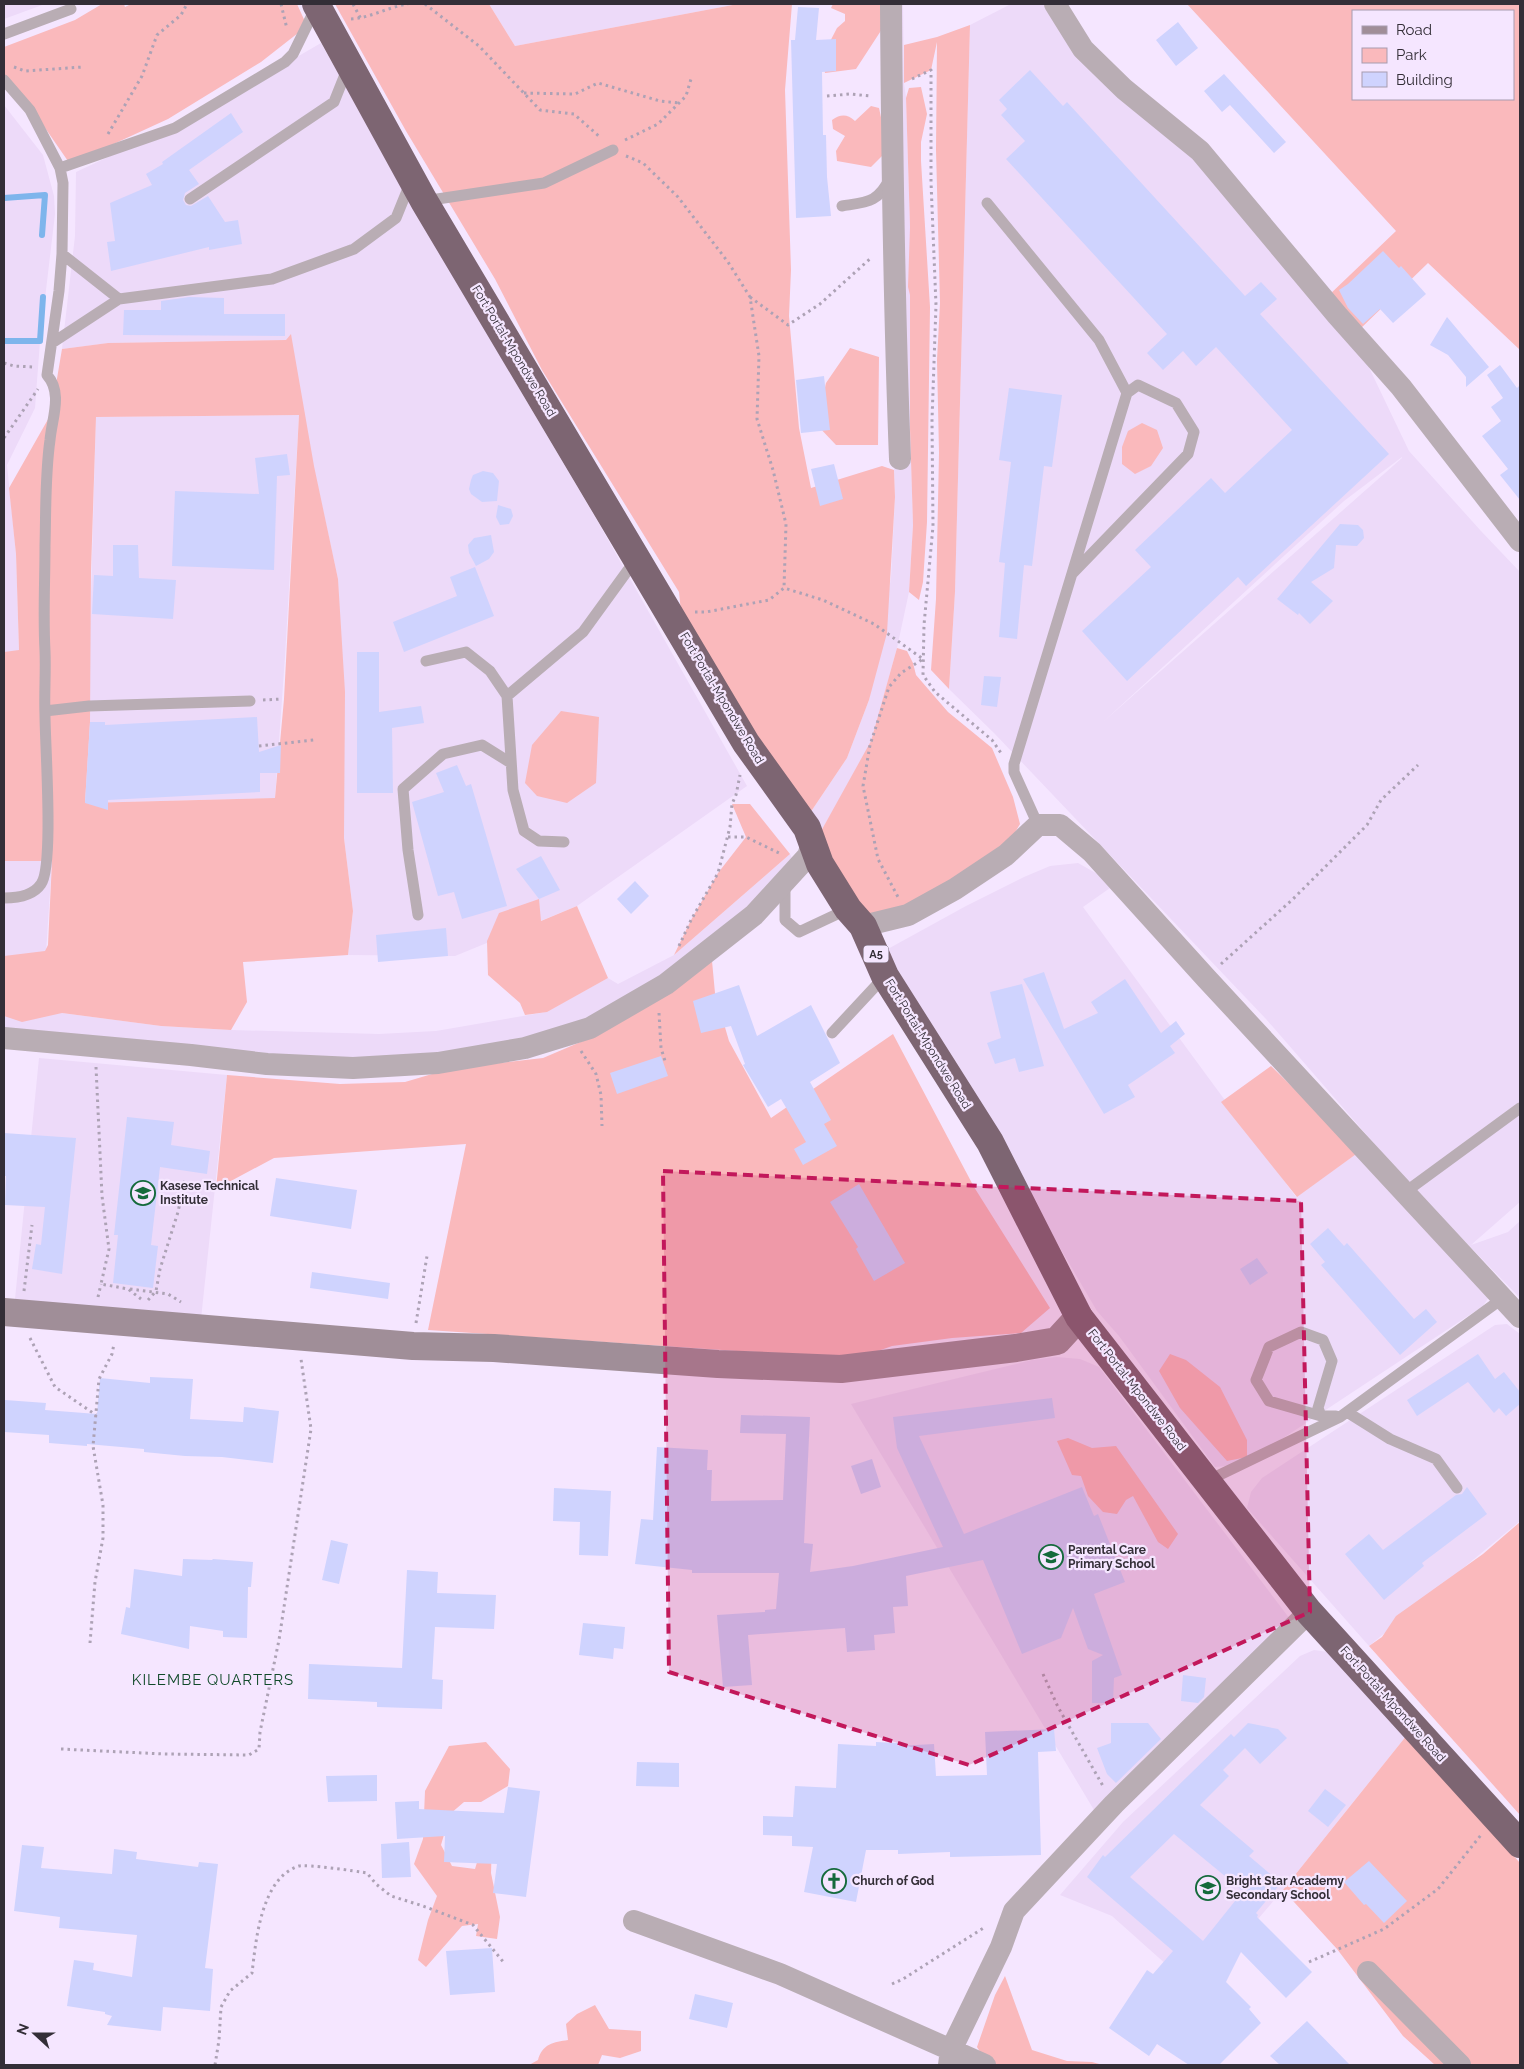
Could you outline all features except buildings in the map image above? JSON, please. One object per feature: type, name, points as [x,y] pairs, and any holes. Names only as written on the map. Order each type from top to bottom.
[{"type":"highway","name":"Fort Portal-Mpondwe Road","points":[[320,10],[418,190],[597,490],[636,559],[663,600],[746,743],[807,828],[810,848],[856,917],[885,976],[990,1142],[1079,1317],[1309,1612],[1520,1844]]},
{"type":"street","points":[[891,4],[894,169],[893,240],[900,459]]},
{"type":"street","points":[[1055,4],[1082,49],[1124,89],[1200,151],[1337,315],[1401,387],[1520,541]]},
{"type":"street","points":[[856,917],[908,915],[955,889],[1006,856],[1038,825],[1060,824],[1080,840],[1404,1193],[1514,1307]]},
{"type":"street","points":[[4,1038],[190,1054],[266,1064],[353,1068],[438,1063],[525,1048],[590,1028],[666,984],[754,914],[785,882],[810,848]]},
{"type":"street","points":[[12,1313],[413,1346],[494,1348],[718,1364],[841,1369],[1016,1348],[1057,1341],[1079,1317]]},
{"type":"street","points":[[950,2057],[1001,1947],[1014,1911],[1114,1804],[1309,1612]]},
{"type":"street","points":[[634,1921],[780,1974],[950,2057],[985,2065]]},
{"type":"street","points":[[1368,1972],[1460,2065]]},
{"type":"lane","points":[[4,34],[71,9]]},
{"type":"lane","points":[[60,168],[176,128],[285,62],[293,54],[320,10]]},
{"type":"lane","points":[[190,199],[334,102],[350,63]]},
{"type":"lane","points":[[4,80],[30,110],[60,168],[63,183],[62,254],[48,372],[54,382],[56,402],[46,485],[44,711],[48,835],[45,875],[42,883],[30,894],[4,898]]},
{"type":"lane","points":[[52,343],[119,299],[272,280],[354,248],[396,218],[418,190],[544,183],[613,150]]},
{"type":"lane","points":[[842,206],[872,201],[887,184],[894,169]]},
{"type":"lane","points":[[986,203],[1099,340],[1127,392]]},
{"type":"lane","points":[[62,254],[119,299]]},
{"type":"lane","points":[[1038,825],[1014,772],[1014,764],[1127,392],[1138,385],[1176,403],[1194,432],[1188,454],[1072,574]]},
{"type":"lane","points":[[507,696],[583,632],[636,559]]},
{"type":"lane","points":[[426,660],[466,652],[490,671],[507,696],[512,790],[524,831],[540,840],[564,842]]},
{"type":"lane","points":[[44,711],[89,706],[250,701]]},
{"type":"lane","points":[[418,915],[408,850],[403,789],[443,754],[482,745],[511,763]]},
{"type":"lane","points":[[785,882],[785,920],[799,932],[856,917]]},
{"type":"lane","points":[[832,1033],[885,976]]},
{"type":"lane","points":[[1404,1193],[1520,1108]]},
{"type":"lane","points":[[1207,1481],[1344,1414],[1514,1307]]},
{"type":"lane","points":[[1320,1416],[1318,1408],[1332,1361],[1323,1340],[1301,1332],[1269,1347],[1256,1380],[1269,1401],[1320,1416],[1344,1414],[1390,1440],[1436,1459],[1457,1488]]},
{"type":"path","points":[[96,155],[142,76],[157,35],[181,15],[187,4]]},
{"type":"path","points":[[353,4],[361,19]]},
{"type":"path","points":[[320,10],[361,19],[390,5],[408,4]]},
{"type":"path","points":[[425,4],[479,46],[540,110],[574,114],[613,150],[643,163],[678,197],[728,262],[750,297],[788,325],[820,304],[864,266],[882,245],[893,240]]},
{"type":"path","points":[[11,66],[25,71],[84,67]]},
{"type":"path","points":[[931,70],[931,182],[936,305],[932,420],[932,526],[924,625],[923,675],[935,692],[992,740],[1014,772]]},
{"type":"path","points":[[613,150],[628,137],[658,124],[686,96],[691,79]]},
{"type":"path","points":[[523,92],[575,94],[598,83],[660,101],[679,103]]},
{"type":"path","points":[[663,600],[682,612],[706,612],[769,600],[784,588],[786,524],[757,419],[759,356],[750,297]]},
{"type":"path","points":[[4,363],[48,372],[4,438]]},
{"type":"path","points":[[784,588],[823,600],[874,624],[923,659]]},
{"type":"path","points":[[908,915],[878,860],[863,786],[870,745],[888,687],[901,673],[923,659]]},
{"type":"path","points":[[258,746],[314,740]]},
{"type":"path","points":[[678,947],[718,873],[728,837],[732,804],[736,795],[746,743]]},
{"type":"path","points":[[1206,978],[1307,886],[1367,825],[1380,800],[1418,765]]},
{"type":"path","points":[[728,837],[746,837],[785,856],[810,848]]},
{"type":"path","points":[[665,1061],[661,1048],[658,996],[666,984]]},
{"type":"path","points":[[570,1034],[596,1074],[600,1095],[602,1126]]},
{"type":"path","points":[[94,1047],[102,1196],[109,1249],[101,1284],[128,1289],[146,1303],[156,1291],[160,1269],[178,1212],[185,1179]]},
{"type":"path","points":[[32,1225],[12,1313],[27,1330],[55,1387],[96,1415]]},
{"type":"path","points":[[413,1346],[427,1256]]},
{"type":"path","points":[[90,1643],[95,1582],[104,1538],[103,1505],[93,1446],[99,1379],[112,1354],[118,1322]]},
{"type":"path","points":[[61,1749],[250,1755],[259,1748],[260,1732],[279,1640],[311,1429],[296,1336]]},
{"type":"path","points":[[1043,1674],[1058,1707],[1114,1804]]},
{"type":"path","points":[[1309,1962],[1384,1928],[1438,1890],[1495,1817]]},
{"type":"path","points":[[215,2065],[221,2007],[230,1990],[252,1973],[257,1930],[272,1888],[285,1874],[300,1865],[367,1872],[376,1884],[391,1896],[473,1925],[505,1964]]},
{"type":"path","points":[[892,1984],[1014,1911]]},
{"type":"highlighted area","points":[[663,1171],[1301,1201],[1310,1612],[969,1765],[669,1672]]},
{"type":"shaded area","points":[[4,4],[45,4],[4,19]]},
{"type":"shaded area","points":[[489,4],[738,4],[515,46]]},
{"type":"shaded area","points":[[886,4],[903,4],[910,227],[910,429],[913,525],[909,592],[897,648],[870,745],[815,842],[806,819],[847,758],[869,700],[891,578],[895,497],[889,310]]},
{"type":"shaded area","points":[[1011,4],[1045,4],[1073,54],[1118,93],[1194,142],[1352,332],[1409,451],[1520,572],[1520,1202],[1471,1245],[1508,1232],[1520,1221],[1520,1298],[1411,1186],[1266,1019],[995,734],[949,689],[955,592],[970,25]],"holes":[[[1402,458],[1103,722],[1344,501]]]},
{"type":"shaded area","points":[[321,43],[467,300],[598,522],[747,786],[577,906],[455,956],[348,955],[353,911],[344,838],[338,579],[286,340],[109,343],[62,349],[75,236],[76,172],[194,117]]},
{"type":"shaded area","points":[[4,105],[43,155],[54,196],[55,214],[40,341],[35,408],[7,465],[16,554],[19,651],[4,652]]},
{"type":"shaded area","points":[[299,415],[275,798],[85,803],[96,417]]},
{"type":"shaded area","points":[[790,854],[793,860],[741,917],[663,978],[584,1024],[430,1062],[4,1040],[4,861],[52,861],[42,1014],[62,1013],[161,1026],[379,1034],[436,1031],[546,1012],[608,978],[618,984],[674,955]]},
{"type":"shaded area","points":[[1078,863],[1101,876],[1110,888],[1083,907],[1296,1197],[1359,1152],[1491,1294],[1483,1306],[1244,1464],[1215,1467],[1119,1336],[1097,1311],[886,950],[1024,877],[1050,866]]},
{"type":"shaded area","points":[[39,1058],[227,1075],[201,1319],[15,1299]]},
{"type":"shaded area","points":[[1507,1324],[1520,1334],[1520,1521],[1369,1646],[1247,1508],[1251,1492],[1262,1478],[1495,1325]]},
{"type":"shaded area","points":[[1056,1357],[1080,1359],[1099,1367],[1296,1627],[1097,1815],[851,1404],[1032,1360]]},
{"type":"shaded area","points":[[1314,1650],[1328,1652],[1407,1735],[1283,1890],[1196,1991],[1112,1916],[1060,1895],[1123,1822],[1300,1656]]},
{"type":"green space","points":[[102,4],[124,4],[125,7],[131,4],[297,4],[307,26],[261,62],[168,119],[70,164],[23,96],[4,78],[4,47],[75,20]]},
{"type":"green space","points":[[335,4],[489,4],[515,46],[738,4],[792,4],[785,90],[791,270],[789,316],[799,428],[811,488],[882,466],[894,470],[895,497],[887,633],[869,700],[847,758],[806,819],[681,612],[679,592],[542,370],[495,279],[406,131]]},
{"type":"green space","points":[[833,4],[882,4],[884,26],[856,69],[825,73],[822,57],[837,28],[845,21],[845,14],[831,8]]},
{"type":"green space","points":[[1187,4],[1520,4],[1520,350],[1428,263],[1357,332],[1327,297],[1396,231]]},
{"type":"green space","points":[[970,25],[955,592],[949,689],[931,670],[936,599],[939,453],[937,360],[940,303],[936,150],[937,42],[931,70],[904,83],[904,45],[937,37]]},
{"type":"green space","points":[[921,87],[927,114],[921,142],[921,161],[930,307],[927,522],[923,582],[919,600],[909,592],[913,525],[910,429],[910,295],[908,287],[910,227],[906,98],[909,88]]},
{"type":"green space","points":[[871,106],[879,108],[888,150],[871,167],[837,161],[836,151],[845,136],[833,129],[832,120],[844,116],[855,121]]},
{"type":"green space","points":[[291,334],[314,466],[338,579],[345,692],[344,838],[353,911],[348,955],[243,962],[247,1002],[231,1030],[161,1026],[62,1013],[22,1022],[4,1016],[4,956],[45,951],[48,945],[52,861],[4,861],[4,652],[19,650],[16,554],[9,488],[51,414],[62,349],[108,343],[286,340]],"holes":[[[299,415],[284,699],[275,798],[85,803],[90,722],[91,571],[96,417]]]},
{"type":"green space","points":[[850,348],[879,357],[878,445],[836,445],[817,425],[826,383]]},
{"type":"green space","points":[[1142,423],[1157,430],[1163,448],[1151,466],[1135,474],[1122,464],[1122,447],[1128,431]]},
{"type":"green space","points":[[897,648],[907,651],[916,675],[948,712],[992,748],[1013,797],[1020,824],[999,860],[866,924],[815,842],[871,741]]},
{"type":"green space","points":[[561,711],[599,717],[596,783],[567,803],[537,796],[525,783],[532,745]]},
{"type":"green space","points":[[732,804],[750,804],[790,854],[674,955],[691,920],[718,873],[746,837]]},
{"type":"green space","points":[[539,899],[541,921],[577,906],[608,978],[547,1012],[525,1015],[520,1003],[488,975],[487,941],[499,913]]},
{"type":"green space","points":[[712,961],[715,993],[729,1041],[771,1118],[893,1034],[974,1187],[1050,1308],[1021,1333],[952,1338],[892,1346],[861,1357],[737,1351],[428,1330],[466,1144],[274,1158],[216,1189],[227,1075],[340,1084],[405,1082],[449,1069],[543,1058],[604,1032]]},
{"type":"green space","points":[[1271,1066],[1359,1152],[1297,1197],[1221,1102]]},
{"type":"green space","points":[[1170,1354],[1186,1360],[1220,1387],[1247,1440],[1247,1457],[1227,1461],[1180,1408],[1159,1371]]},
{"type":"green space","points":[[1068,1438],[1092,1448],[1116,1446],[1178,1534],[1168,1549],[1158,1542],[1133,1496],[1126,1500],[1117,1514],[1103,1512],[1088,1496],[1081,1476],[1072,1475],[1057,1441]]},
{"type":"green space","points":[[1520,1522],[1520,1815],[1369,1646],[1382,1637],[1396,1616],[1483,1554]]},
{"type":"green space","points":[[1407,1735],[1520,1863],[1520,2065],[1435,2065],[1403,2036],[1337,1949],[1283,1890]]},
{"type":"green space","points":[[486,1742],[510,1769],[508,1786],[481,1802],[464,1802],[450,1814],[441,1845],[452,1866],[475,1869],[481,1849],[492,1840],[491,1873],[500,1917],[497,1939],[476,1936],[478,1924],[462,1926],[426,1967],[418,1960],[428,1920],[437,1896],[414,1864],[423,1839],[425,1791],[449,1746]]},
{"type":"green space","points":[[1005,1976],[1032,2050],[1067,2061],[1092,2062],[1103,2065],[988,2065],[977,2047],[995,1995]]},
{"type":"green space","points":[[595,2005],[609,2029],[641,2031],[641,2051],[620,2058],[602,2055],[598,2065],[529,2065],[538,2060],[542,2050],[549,2045],[568,2040],[566,2024],[577,2014]]},
{"type":"waterway","points":[[4,198],[45,195],[42,235]]},
{"type":"waterway","points":[[4,341],[40,341],[43,297]]},
{"type":"place","name":"Kasese Technical Institute","points":[[143,1193]]},
{"type":"place","name":"Parental Care Primary School","points":[[1051,1557]]},
{"type":"place","name":"Church of God","points":[[834,1881]]},
{"type":"place","name":"Bright Star Academy Secondary School","points":[[1208,1888]]},
{"type":"district","name":"KILEMBE QUARTERS","points":[[213,1680]]}]
